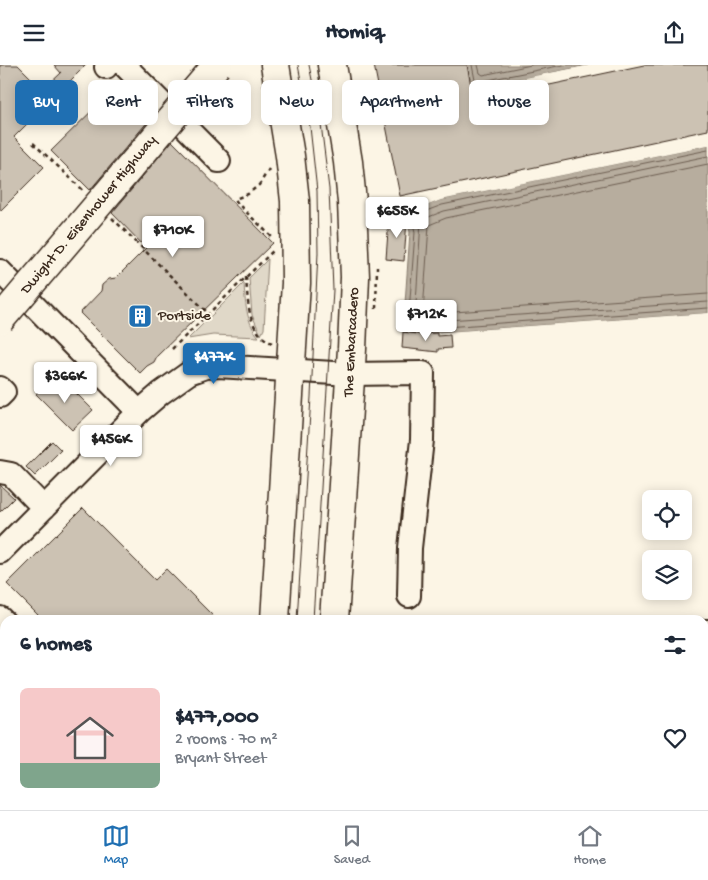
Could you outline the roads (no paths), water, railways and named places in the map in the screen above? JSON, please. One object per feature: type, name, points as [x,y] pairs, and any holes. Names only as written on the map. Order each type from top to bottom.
[{"type":"main road","name":"Dwight D. Eisenhower Highway","points":[[0,308],[207,65]]},
{"type":"main road","name":"Dwight D. Eisenhower Highway","points":[[0,320],[217,65]]},
{"type":"main road","points":[[275,65],[288,134],[294,201],[296,283],[275,615]]},
{"type":"main road","name":"The Embarcadero","points":[[332,65],[347,154],[353,212],[355,277],[334,615]]},
{"type":"street","points":[[112,66],[219,161]]},
{"type":"street","points":[[0,271],[139,412]]},
{"type":"street","points":[[0,552],[139,412],[172,384],[189,373],[206,367],[218,366],[350,374],[423,373],[422,440],[410,548],[409,595]]},
{"type":"street","points":[[0,387],[4,392],[0,397]]},
{"type":"street","points":[[0,472],[11,474],[44,508]]},
{"type":"water","points":[[467,65],[588,65],[516,80],[470,80]]},
{"type":"water","points":[[708,145],[708,313],[418,334],[403,332],[410,232],[406,214],[441,200]]},
{"type":"tram line","points":[[297,615],[318,253],[317,191],[310,127],[298,65]]},
{"type":"tram line","points":[[309,65],[321,124],[329,189],[333,290],[313,615]]},
{"type":"place","name":"Portside","points":[[140,316]]}]
